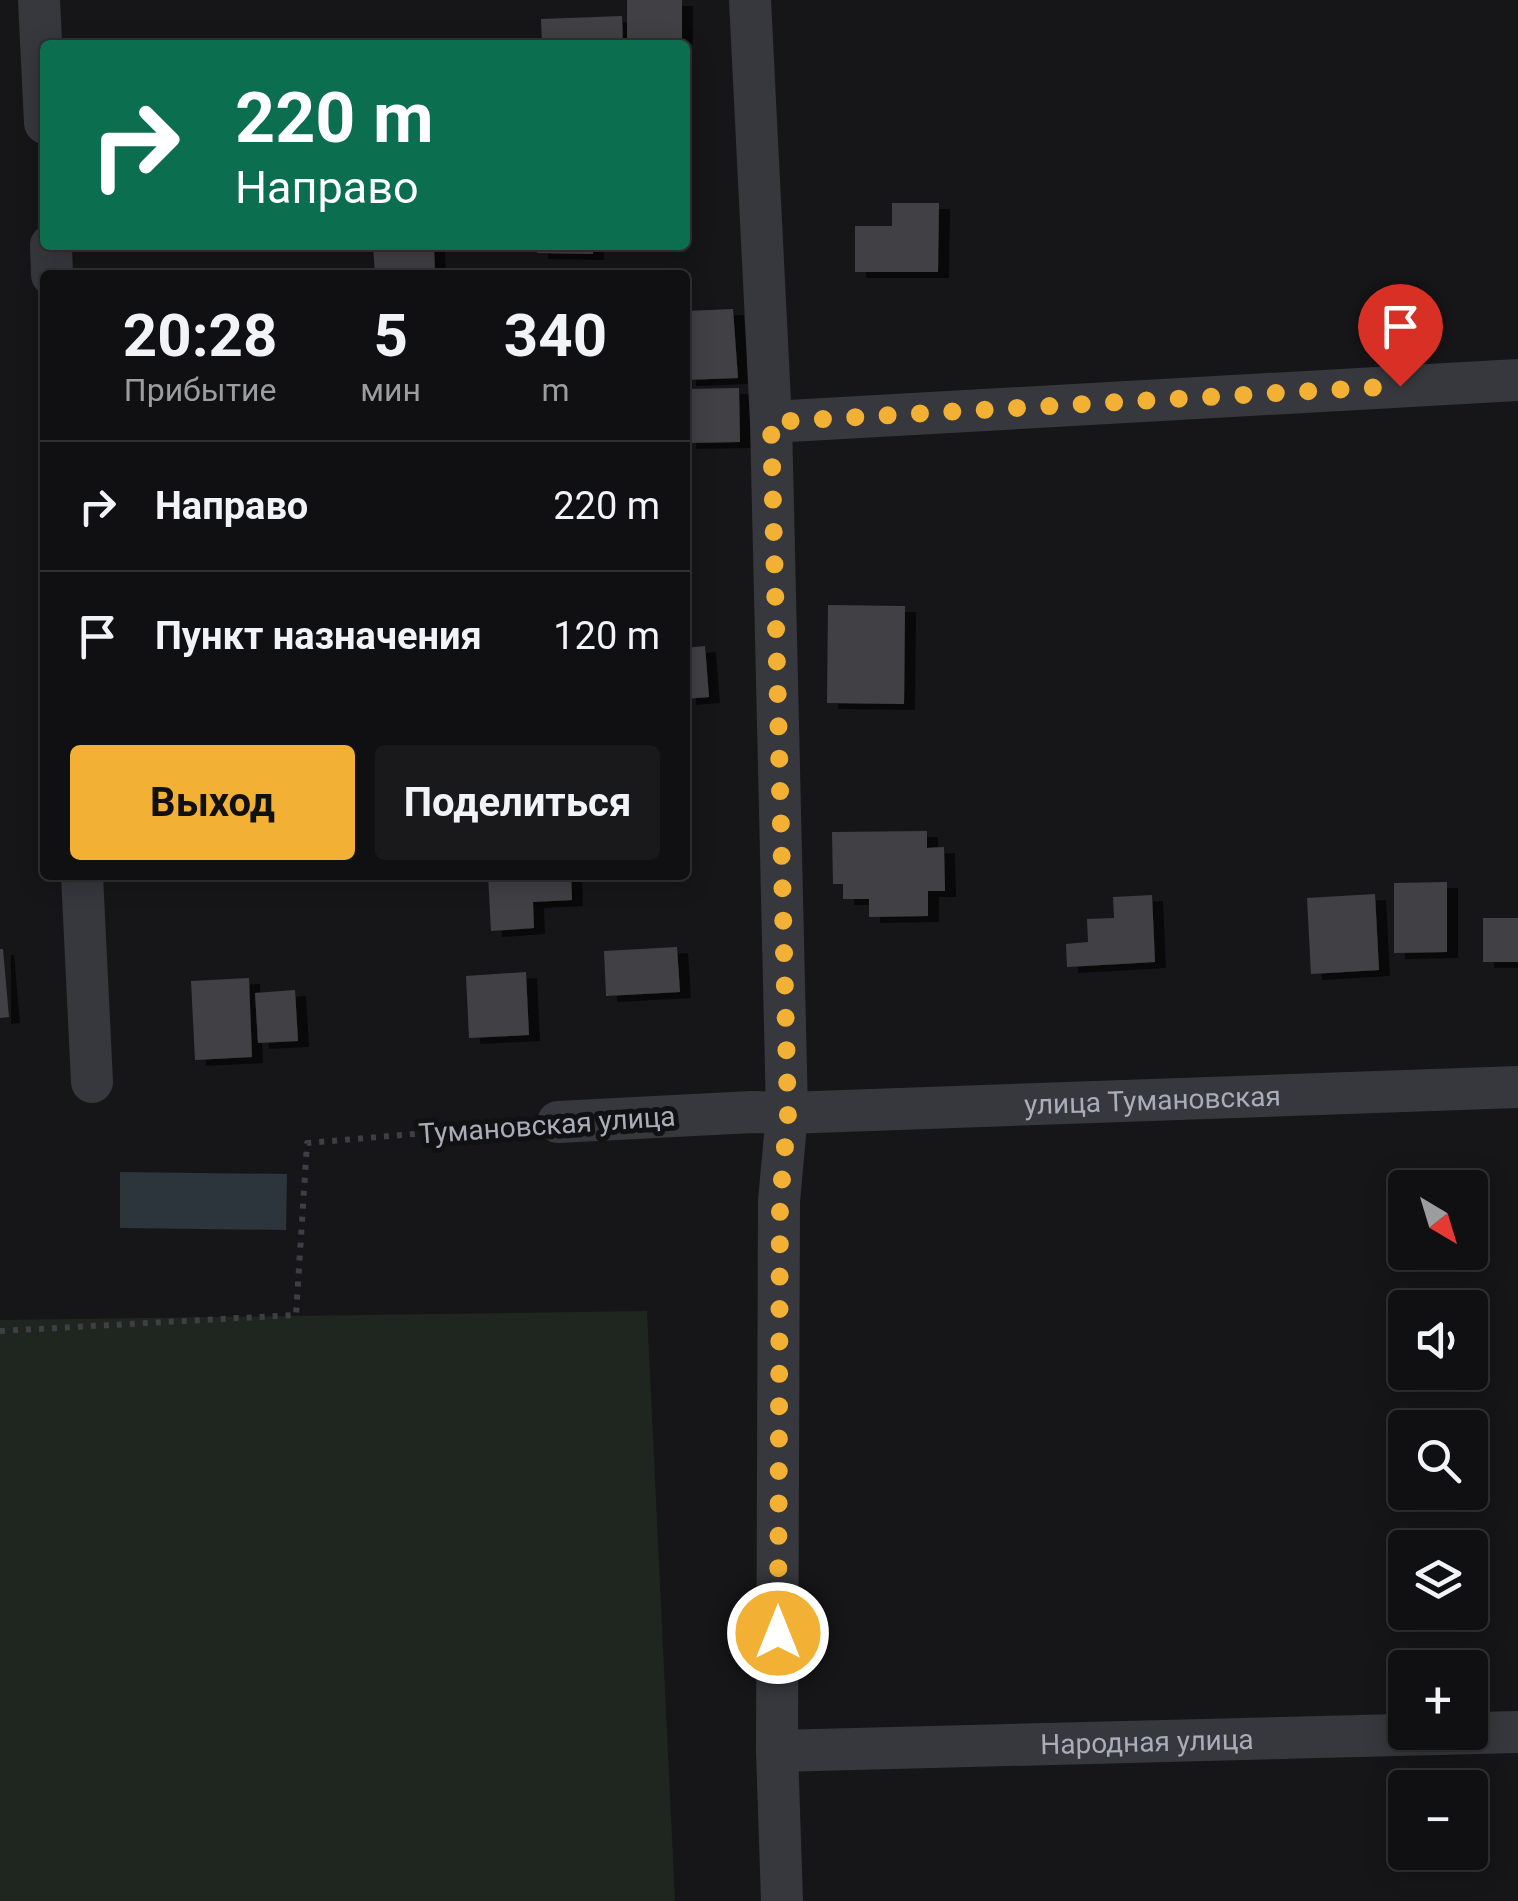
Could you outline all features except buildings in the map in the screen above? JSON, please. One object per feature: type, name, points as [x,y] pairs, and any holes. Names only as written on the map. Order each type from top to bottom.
[{"type":"street","points":[[39,0],[41,40]]},
{"type":"street","points":[[750,0],[771,422],[788,1114],[780,1201],[777,1751],[782,1901]]},
{"type":"street","points":[[771,422],[1518,380]]},
{"type":"street","points":[[82,880],[92,1082]]},
{"type":"street","name":"улица Тумановская","points":[[788,1114],[1518,1086]]},
{"type":"street","name":"Тумановская улица","points":[[558,1122],[752,1112],[788,1114]]},
{"type":"street","name":"Народная улица","points":[[777,1751],[1518,1732]]},
{"type":"path","name":"Тумановская улица","points":[[0,1331],[296,1315],[308,1143],[558,1122]]},
{"type":"shaded area","points":[[120,1172],[287,1174],[286,1230],[120,1228]]},
{"type":"shaded area","points":[[647,1311],[675,1901],[0,1901],[0,1320]]},
{"type":"route","points":[[778,1633],[780,1201],[788,1114],[771,422],[1400,386]]}]
